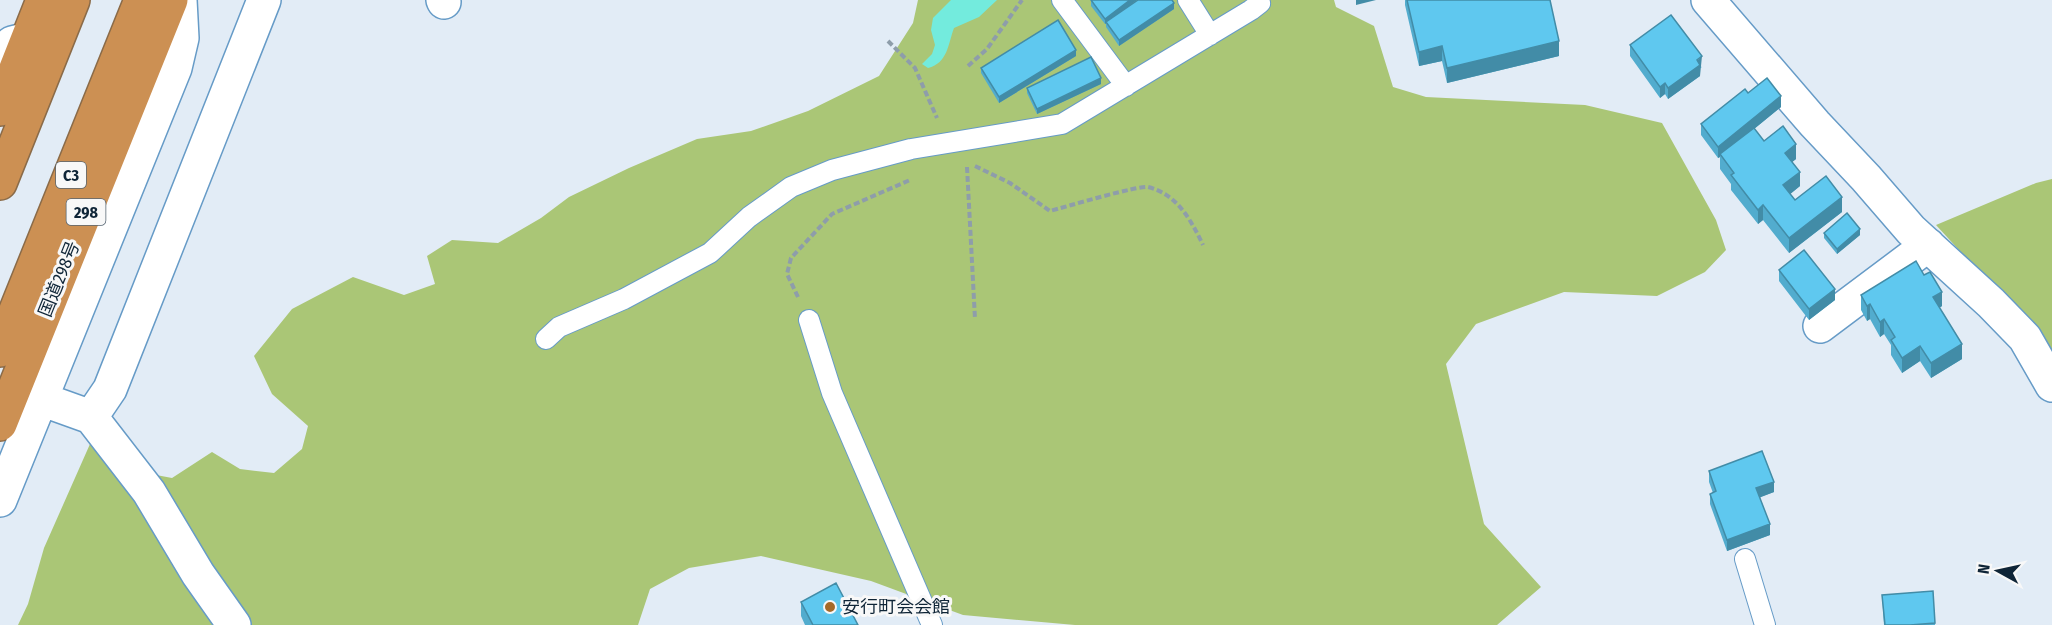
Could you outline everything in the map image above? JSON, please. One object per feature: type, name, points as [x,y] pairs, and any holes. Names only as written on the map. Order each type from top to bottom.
[{"type":"highway","points":[[0,109],[14,46],[43,0]]},
{"type":"highway","points":[[0,183],[73,0]]},
{"type":"highway","name":"C3","points":[[0,350],[141,0]]},
{"type":"highway","name":"国道298号","points":[[0,424],[171,0]]},
{"type":"street","points":[[0,500],[175,68],[182,38],[180,0]]},
{"type":"street","points":[[92,417],[110,389],[264,0]]},
{"type":"street","points":[[1709,0],[1815,124],[1911,230],[1991,303],[2025,338],[2052,385]]},
{"type":"street","points":[[1820,326],[1928,245]]},
{"type":"street","points":[[52,403],[92,417],[149,492],[198,574],[234,625]]},
{"type":"lane","points":[[1062,0],[1126,86]]},
{"type":"lane","points":[[1188,0],[1210,35]]},
{"type":"lane","points":[[546,339],[560,327],[624,299],[710,253],[749,217],[791,187],[843,167],[911,149],[1062,124],[1251,10],[1260,3],[1260,0]]},
{"type":"lane","points":[[809,320],[832,393],[932,625]]},
{"type":"lane","points":[[1745,559],[1765,625]]},
{"type":"path","points":[[968,66],[987,48],[1022,0]]},
{"type":"path","points":[[888,40],[915,68],[949,143]]},
{"type":"path","points":[[975,319],[966,161],[1010,183],[1050,211],[1146,186],[1171,197],[1192,222],[1203,245]]},
{"type":"path","points":[[809,320],[787,274],[791,258],[832,214],[917,176]]},
{"type":"shaded area","points":[[918,0],[1334,0],[1336,7],[1374,26],[1393,87],[1426,97],[1585,105],[1662,123],[1716,220],[1726,250],[1705,272],[1657,296],[1564,292],[1476,324],[1446,364],[1484,524],[1541,587],[1497,625],[1075,625],[963,615],[871,581],[761,556],[689,568],[650,589],[638,625],[18,625],[28,604],[44,548],[90,444],[114,467],[172,478],[212,452],[240,469],[274,473],[302,449],[308,426],[272,394],[254,356],[292,309],[353,277],[404,295],[435,284],[427,256],[452,240],[498,243],[541,218],[569,197],[629,168],[697,139],[751,131],[808,111],[879,76],[913,23]]},
{"type":"shaded area","points":[[951,0],[997,0],[979,17],[954,28],[940,62],[928,68],[922,64],[932,54],[935,45],[931,30],[933,18]]},
{"type":"shaded area","points":[[2052,179],[2052,360],[2037,335],[1936,225],[2036,183]]},
{"type":"building","points":[[1091,0],[1130,0],[1105,19]]},
{"type":"building","points":[[1138,0],[1172,0],[1174,3],[1119,40],[1106,22]]},
{"type":"building","points":[[1407,0],[1550,0],[1559,41],[1447,68],[1442,46],[1419,52]]},
{"type":"building","points":[[1671,15],[1702,56],[1697,60],[1700,65],[1668,88],[1665,83],[1660,87],[1630,45]]},
{"type":"building","points":[[1058,20],[1076,50],[999,97],[981,68]]},
{"type":"building","points":[[1091,57],[1101,78],[1037,109],[1027,88]]},
{"type":"building","points":[[1767,78],[1781,96],[1718,147],[1701,124],[1745,89],[1748,93]]},
{"type":"building","points":[[1783,126],[1796,144],[1785,153],[1800,172],[1783,185],[1795,200],[1826,176],[1842,197],[1789,238],[1763,205],[1758,210],[1731,175],[1734,173],[1720,154],[1754,128],[1764,141]]},
{"type":"building","points":[[1847,213],[1860,229],[1837,249],[1824,233]]},
{"type":"building","points":[[1804,250],[1835,289],[1809,309],[1779,270]]},
{"type":"building","points":[[1916,261],[1924,275],[1930,272],[1942,292],[1933,297],[1962,344],[1931,363],[1920,346],[1902,358],[1891,340],[1895,337],[1884,319],[1880,322],[1870,304],[1867,306],[1861,295]]},
{"type":"building","points":[[1762,451],[1774,482],[1756,488],[1770,524],[1727,540],[1710,494],[1716,491],[1709,471]]},
{"type":"building","points":[[836,583],[858,625],[813,625],[801,602]]},
{"type":"building","points":[[1933,591],[1935,623],[1885,625],[1882,595]]},
{"type":"place","name":"安行町会会館","points":[[830,607]]}]
